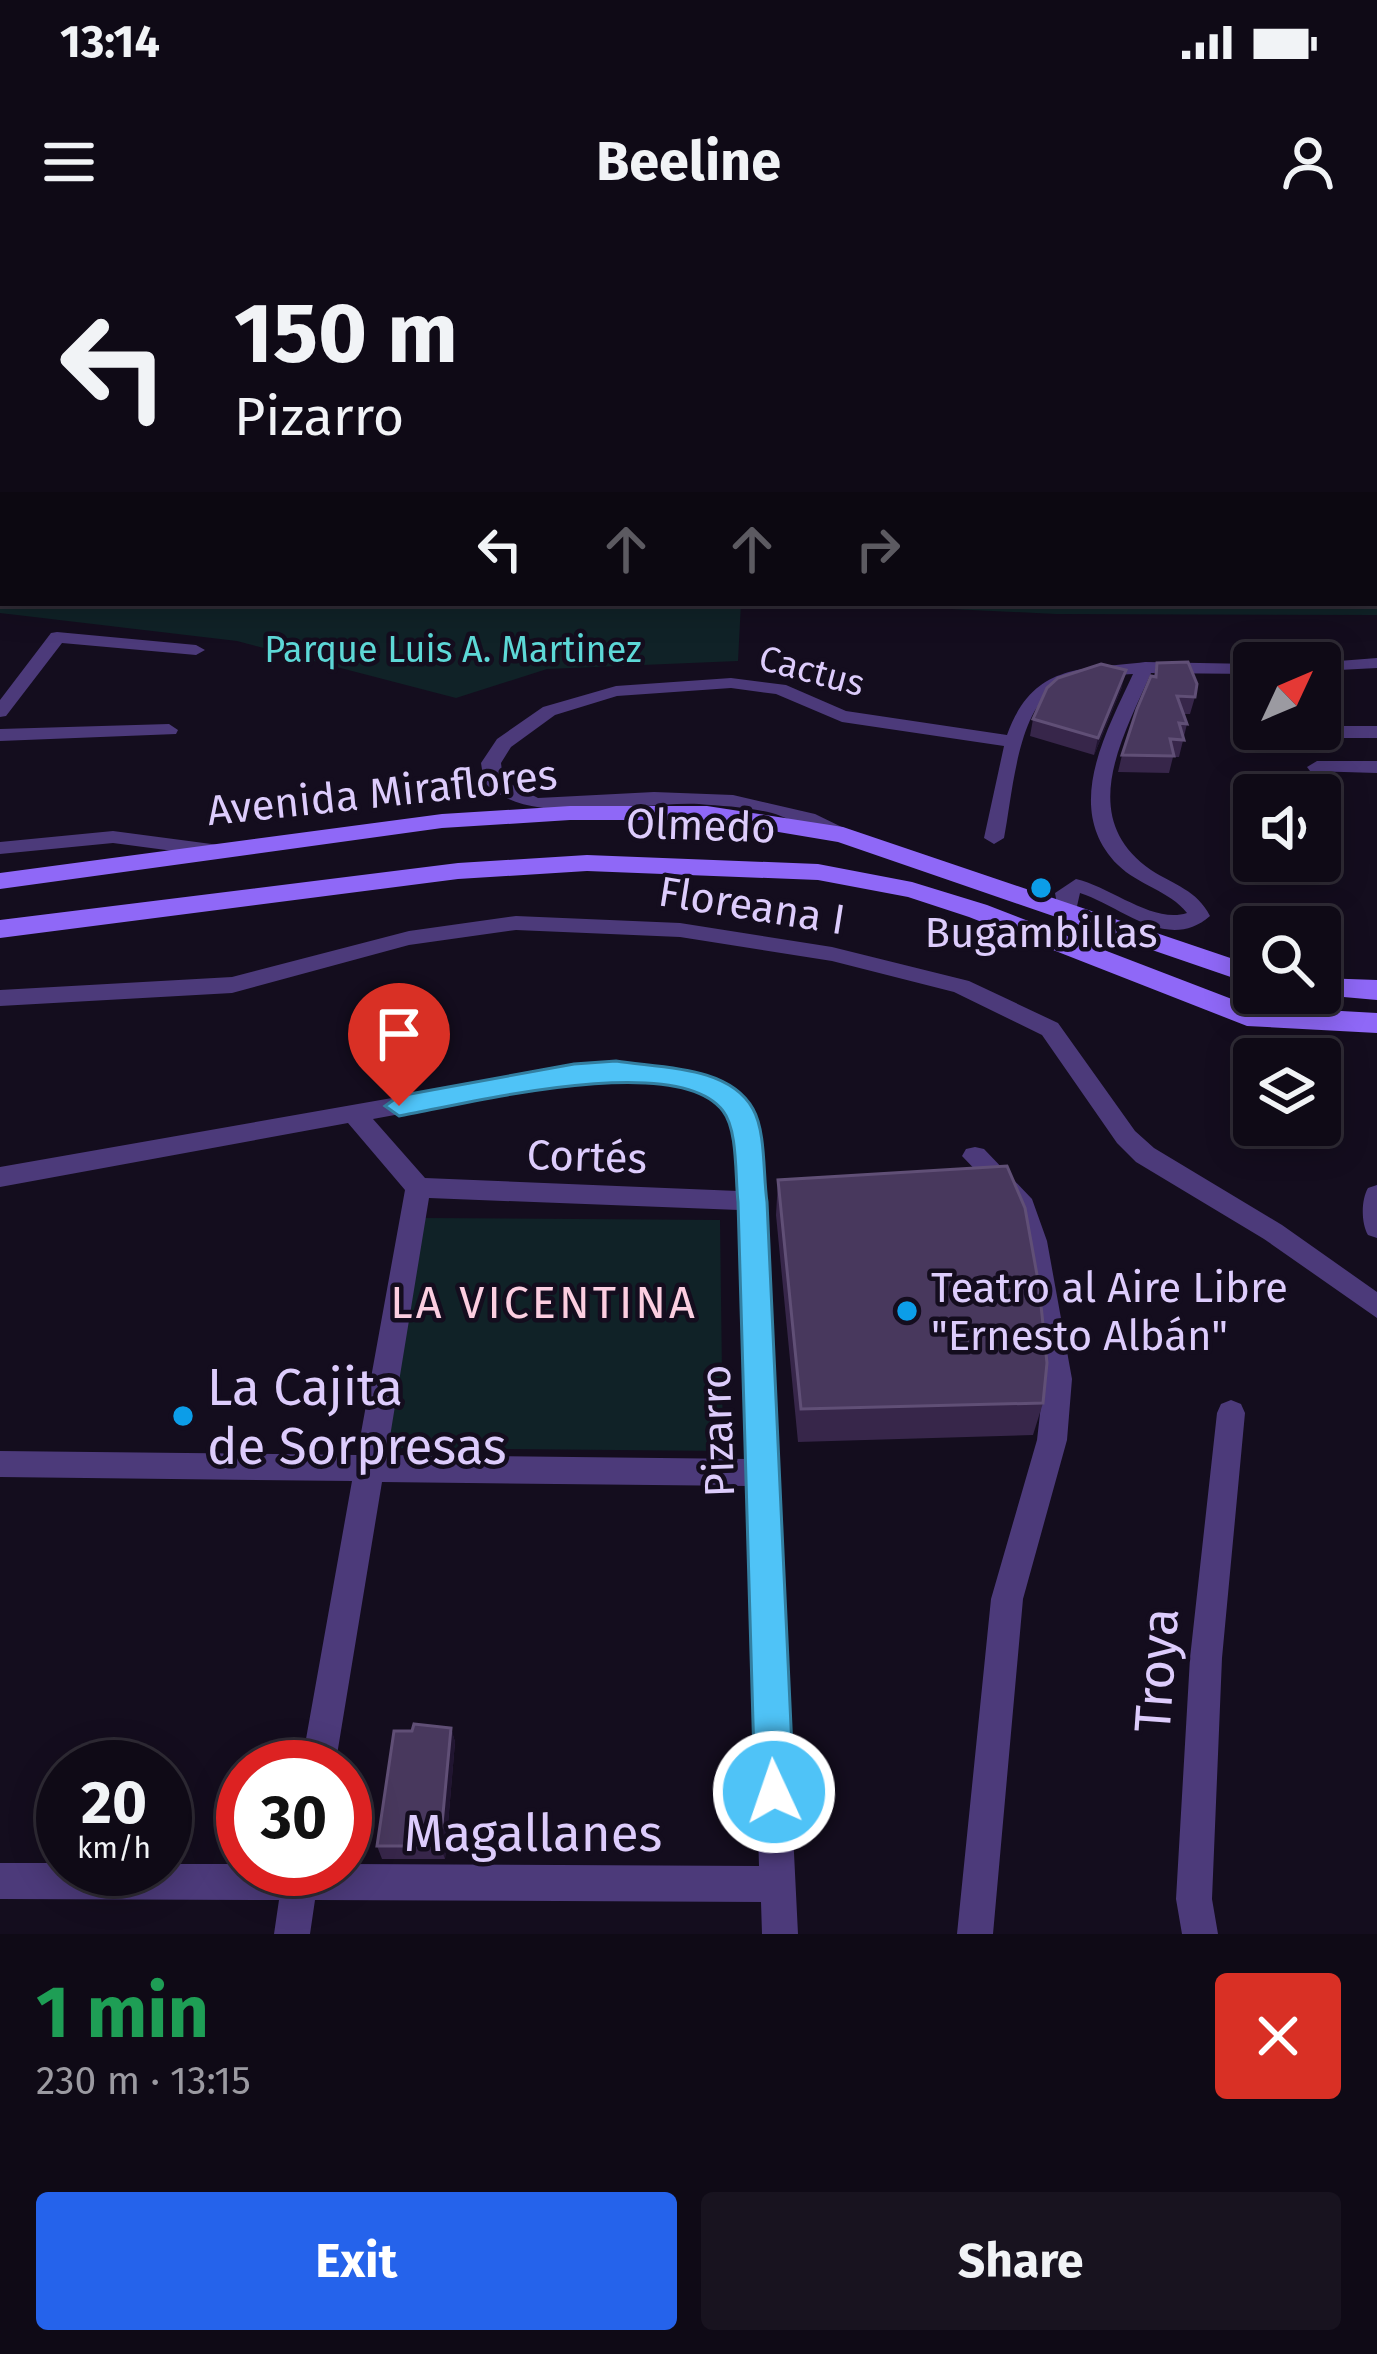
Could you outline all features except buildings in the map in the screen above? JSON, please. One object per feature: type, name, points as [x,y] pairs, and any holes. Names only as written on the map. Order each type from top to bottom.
[{"type":"main road","name":"Avenida Miraflores","points":[[0,881],[442,820],[570,813],[707,813],[843,835],[1233,969]]},
{"type":"main road","name":"Olmedo","points":[[0,929],[501,868],[587,862],[818,872],[912,890],[978,910],[1247,1016],[1377,1023]]},
{"type":"main road","points":[[1341,988],[1374,989]]},
{"type":"street","points":[[0,712],[59,636],[196,650]]},
{"type":"street","points":[[1341,665],[1377,663]]},
{"type":"street","points":[[1067,910],[1066,893],[1076,886],[1090,887],[1161,923],[1179,925],[1199,916],[1186,898],[1129,868],[1116,856],[1099,821],[1103,769],[1144,667]]},
{"type":"street","points":[[994,838],[1016,742],[1030,700],[1042,690],[1095,668],[1233,670]]},
{"type":"street","name":"Cactus","points":[[843,835],[810,815],[749,802],[536,804],[511,795],[494,782],[491,763],[504,743],[549,711],[616,691],[731,682],[780,688],[842,716],[1016,742]]},
{"type":"street","points":[[0,735],[169,730]]},
{"type":"street","points":[[1341,732],[1377,732]]},
{"type":"street","points":[[1317,767],[1377,767]]},
{"type":"street","points":[[0,848],[113,837],[219,851]]},
{"type":"street","name":"Floreana I","points":[[0,998],[232,985],[409,938],[516,922],[680,930],[832,954],[950,982],[1050,1029],[1126,1137],[1145,1155],[1273,1232],[1377,1307]]},
{"type":"street","name":"Pizarro","points":[[0,1177],[596,1071],[700,1084],[725,1095],[741,1113],[752,1202],[780,1934]]},
{"type":"street","points":[[322,1740],[418,1188],[355,1115]]},
{"type":"street","points":[[975,1156],[1019,1199],[1034,1241],[1058,1378],[1052,1440],[1040,1493],[1006,1599],[975,1934]]},
{"type":"street","name":"Cortés","points":[[418,1188],[752,1202]]},
{"type":"street","points":[[1377,1195],[1377,1228]]},
{"type":"street","name":"Troya","points":[[1200,1934],[1194,1899],[1205,1658],[1231,1413]]},
{"type":"street","points":[[0,1464],[760,1473]]},
{"type":"street","name":"Magallanes","points":[[0,1881],[216,1877]]},
{"type":"street","name":"Magallanes","points":[[372,1877],[778,1884]]},
{"type":"street","points":[[292,1934],[298,1896]]},
{"type":"green space","name":"Parque Luis A. Martinez","points":[[0,606],[741,606],[738,661],[547,669],[456,698],[237,641],[0,613]]},
{"type":"green space","points":[[889,606],[1377,606],[1377,615],[1056,614]]},
{"type":"green space","points":[[421,1218],[720,1220],[723,1451],[384,1448]]},
{"type":"place","name":"Bugambillas","points":[[1041,888]]},
{"type":"place","name":"Teatro al Aire Libre \"Ernesto Albán\"","points":[[907,1311]]},
{"type":"place","name":"La Cajita de Sorpresas","points":[[183,1416]]},
{"type":"district","name":"LA VICENTINA","points":[[544,1302]]},
{"type":"route","points":[[399,1106],[574,1074],[616,1071],[700,1084],[719,1091],[738,1107],[746,1124],[752,1202],[774,1792]]}]
